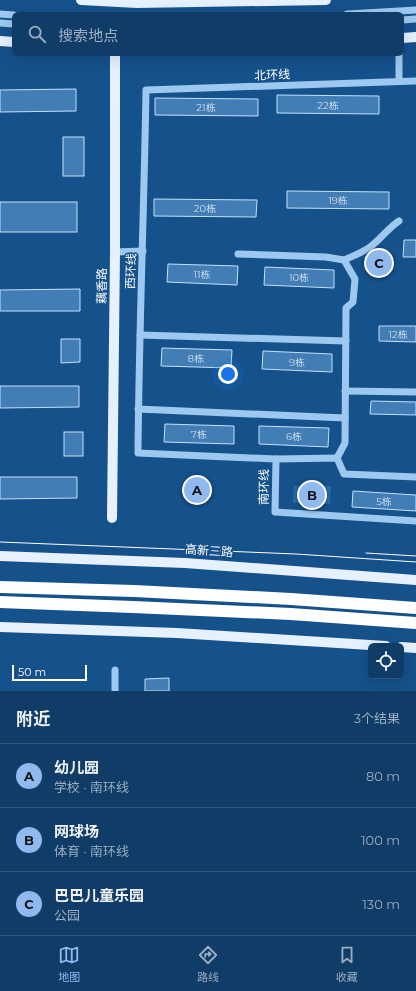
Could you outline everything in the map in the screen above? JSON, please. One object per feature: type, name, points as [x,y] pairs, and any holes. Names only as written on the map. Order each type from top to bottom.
[{"type":"highway","points":[[0,586],[291,599],[416,608]]},
{"type":"highway","points":[[0,602],[291,614],[416,623]]},
{"type":"main road","points":[[82,0],[137,3],[326,0]]},
{"type":"main road","points":[[404,38],[416,37]]},
{"type":"main road","points":[[0,41],[12,42]]},
{"type":"main road","name":"藕香路","points":[[112,518],[115,252],[115,56]]},
{"type":"main road","name":"高新三路","points":[[0,556],[185,563],[416,580]]},
{"type":"main road","points":[[0,627],[177,633],[368,645]]},
{"type":"main road","points":[[404,647],[416,648]]},
{"type":"street","points":[[382,12],[416,10]]},
{"type":"street","points":[[0,14],[12,15]]},
{"type":"street","points":[[404,20],[416,19]]},
{"type":"street","points":[[0,23],[12,24]]},
{"type":"street","points":[[399,56],[399,81]]},
{"type":"street","name":"北环线","points":[[146,90],[416,81]]},
{"type":"street","name":"西环线","points":[[138,453],[146,90]]},
{"type":"street","points":[[238,254],[326,257],[344,260],[369,248],[386,233],[391,226],[399,221]]},
{"type":"street","points":[[115,252],[143,250]]},
{"type":"street","points":[[337,458],[345,444],[346,308],[353,302],[354,279],[344,260]]},
{"type":"street","points":[[140,335],[346,341]]},
{"type":"street","points":[[345,391],[416,392]]},
{"type":"street","points":[[138,409],[345,418]]},
{"type":"street","name":"南环线","points":[[138,453],[276,459],[275,512],[416,521]]},
{"type":"street","points":[[276,459],[337,458]]},
{"type":"street","points":[[337,458],[344,474],[416,478]]},
{"type":"street","points":[[115,670],[115,691]]},
{"type":"shaded area","points":[[294,486],[331,486],[330,504],[293,503]]},
{"type":"building","points":[[76,89],[76,111],[0,112],[0,90]]},
{"type":"building","points":[[277,95],[379,96],[379,114],[277,113]]},
{"type":"building","points":[[155,98],[258,99],[258,116],[155,115]]},
{"type":"building","points":[[63,137],[84,137],[84,176],[63,176]]},
{"type":"building","points":[[287,191],[389,192],[389,209],[287,208]]},
{"type":"building","points":[[154,199],[257,200],[256,217],[154,216]]},
{"type":"building","points":[[0,202],[77,202],[77,232],[0,232]]},
{"type":"building","points":[[404,240],[416,240],[416,257],[403,257]]},
{"type":"building","points":[[168,264],[238,266],[237,285],[167,282]]},
{"type":"building","points":[[265,267],[334,270],[334,288],[264,285]]},
{"type":"building","points":[[80,289],[80,311],[0,311],[0,290]]},
{"type":"building","points":[[379,326],[416,326],[416,342],[379,341]]},
{"type":"building","points":[[61,339],[80,339],[80,362],[61,363]]},
{"type":"building","points":[[162,348],[232,350],[231,368],[161,366]]},
{"type":"building","points":[[263,351],[332,354],[332,372],[262,369]]},
{"type":"building","points":[[0,386],[79,386],[79,407],[0,408]]},
{"type":"building","points":[[371,401],[416,402],[416,415],[370,414]]},
{"type":"building","points":[[165,424],[234,426],[234,444],[164,442]]},
{"type":"building","points":[[259,426],[329,428],[328,447],[259,444]]},
{"type":"building","points":[[64,432],[83,432],[83,456],[64,456]]},
{"type":"building","points":[[0,477],[77,477],[77,498],[0,499]]},
{"type":"building","points":[[353,491],[416,495],[416,511],[352,507]]},
{"type":"building","points":[[169,678],[169,691],[145,691],[145,679]]},
{"type":"tram line","points":[[0,542],[296,554],[416,562]]},
{"type":"tram line","points":[[366,553],[416,556]]},
{"type":"place","name":"巴巴儿童乐园","points":[[379,263]]},
{"type":"place","name":"幼儿园","points":[[197,490]]},
{"type":"place","name":"网球场","points":[[312,495]]}]
